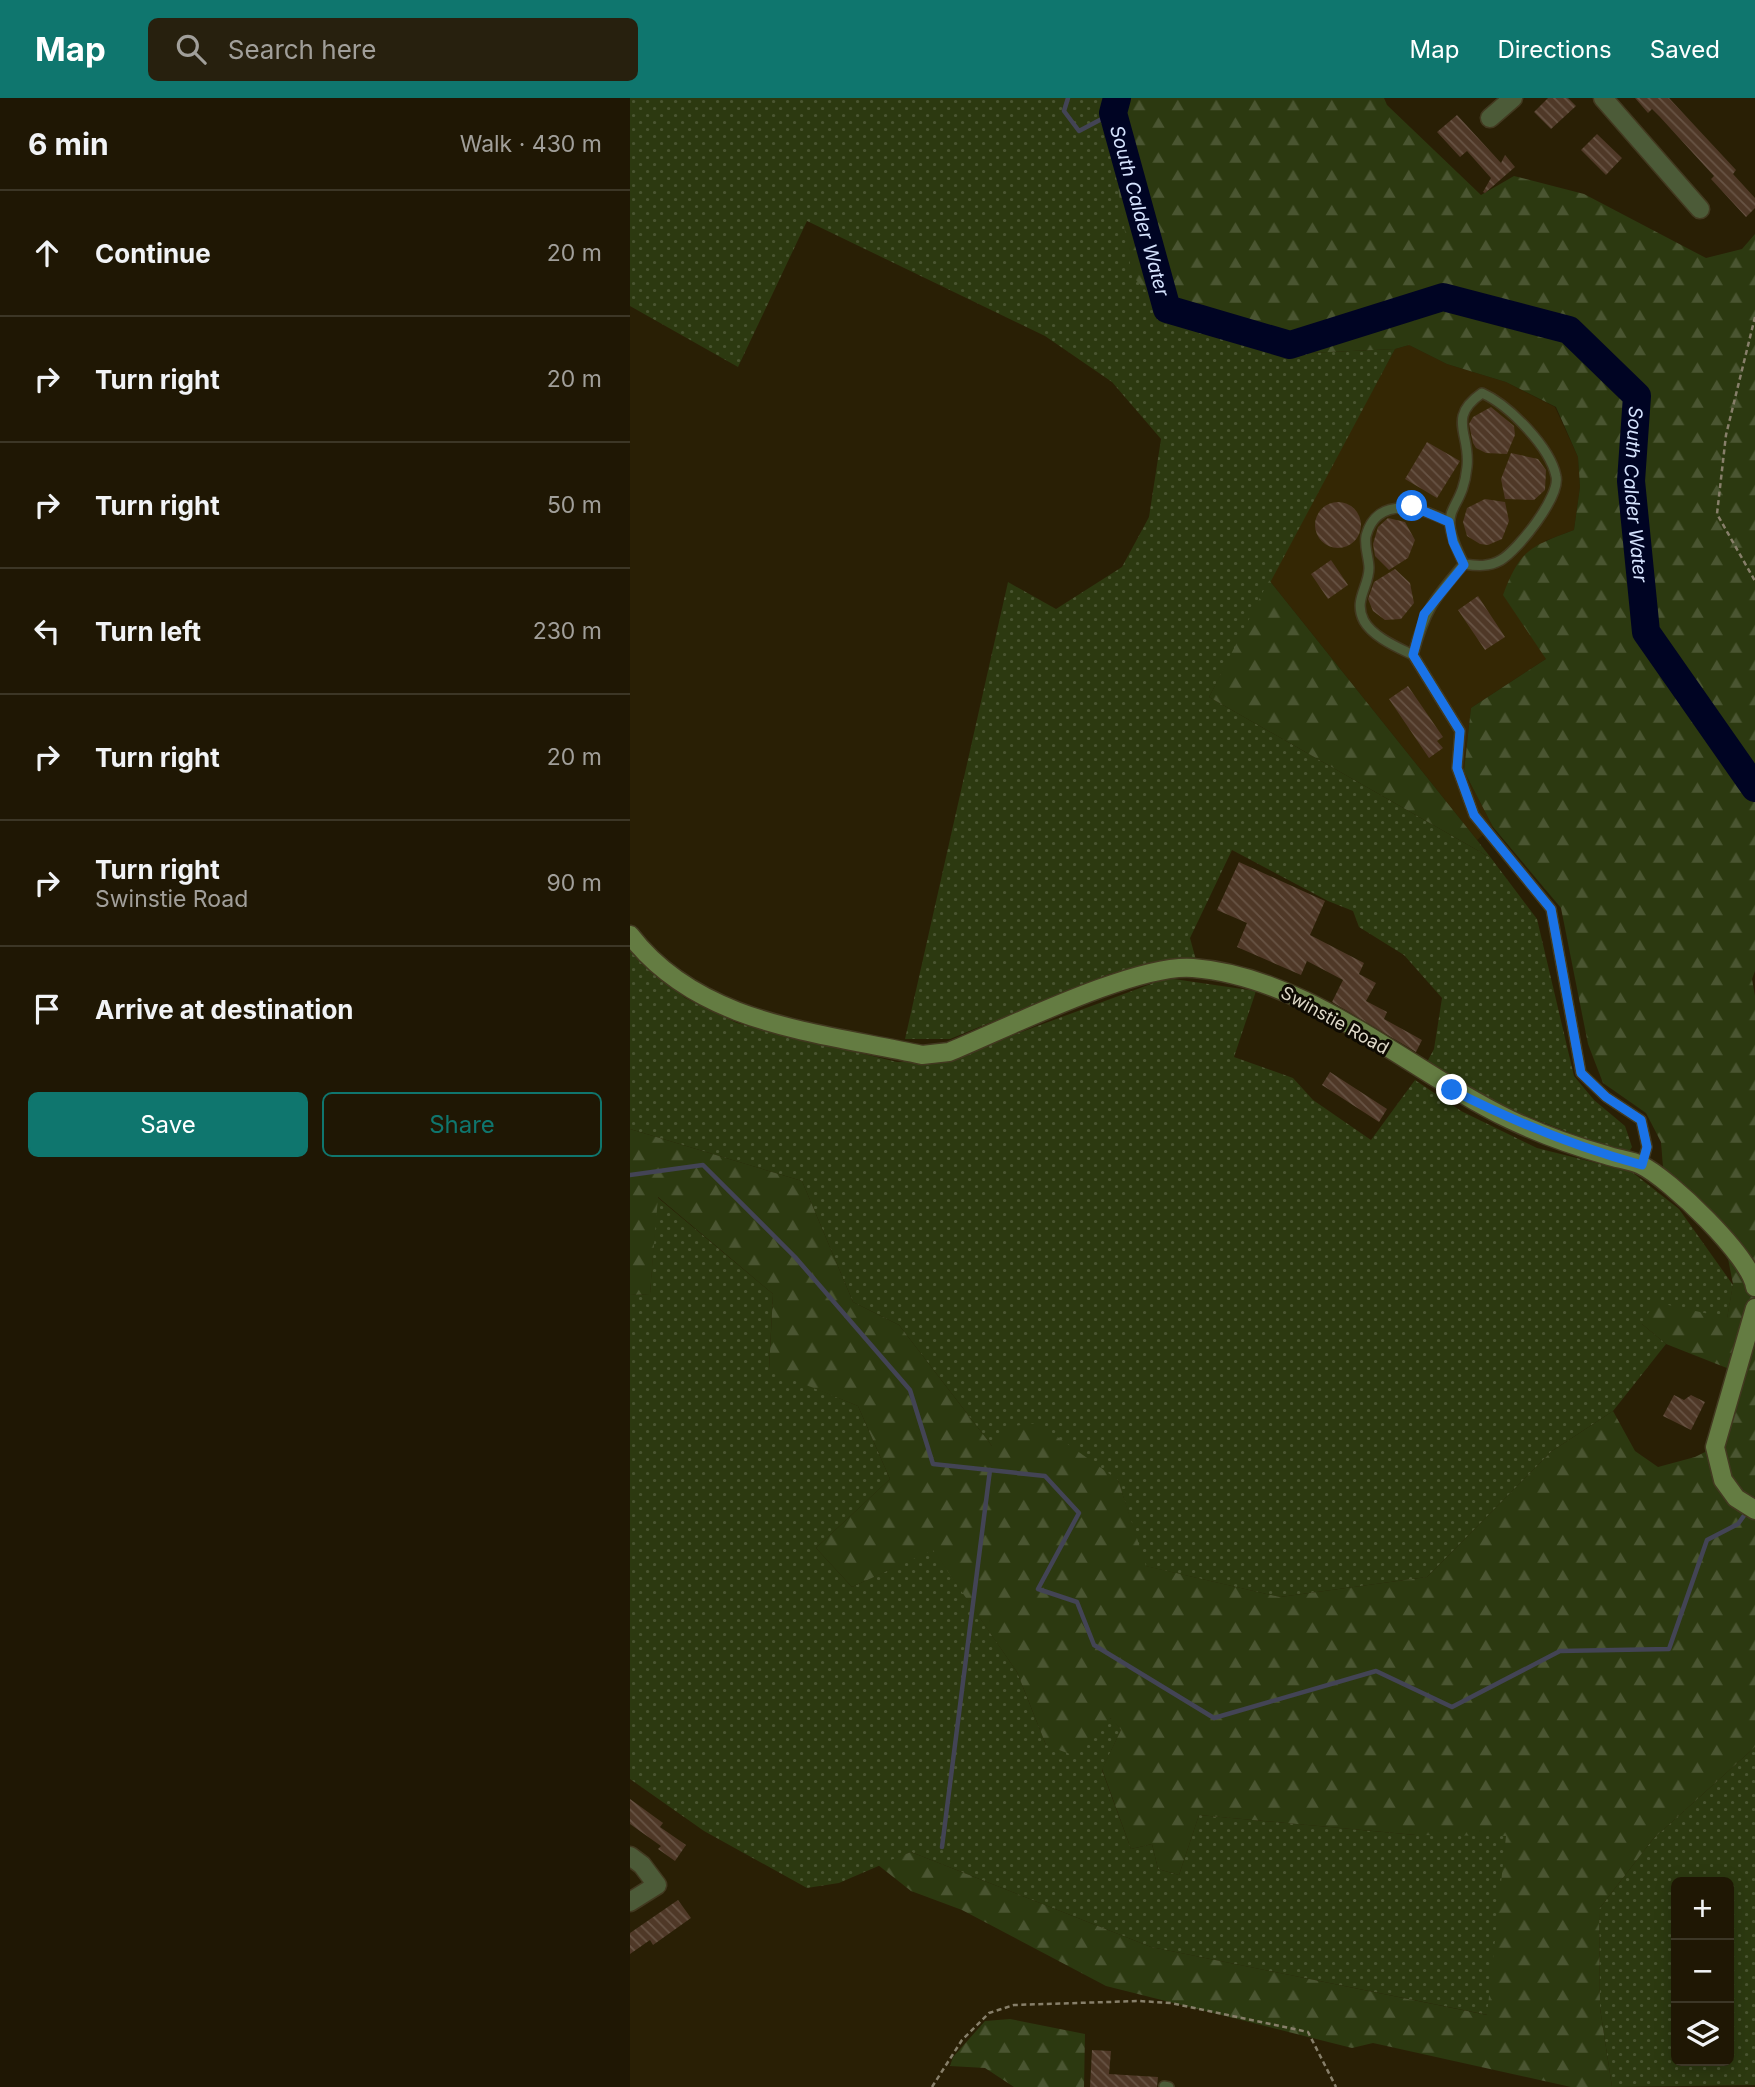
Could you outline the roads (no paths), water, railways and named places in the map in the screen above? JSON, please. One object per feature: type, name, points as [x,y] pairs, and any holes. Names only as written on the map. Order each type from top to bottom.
[{"type":"street","points":[[1490,118],[1513,98]]},
{"type":"street","points":[[1603,98],[1700,209]]},
{"type":"street","name":"Swinstie Road","points":[[630,935],[670,976],[700,997],[754,1018],[922,1055],[949,1052],[1146,974],[1191,967],[1278,987],[1396,1054],[1452,1090],[1514,1121],[1604,1155],[1642,1165],[1692,1206],[1732,1247],[1747,1266],[1755,1287]]},
{"type":"street","points":[[1748,1506],[1723,1480],[1715,1447],[1755,1308]]},
{"type":"street","points":[[630,1856],[642,1865],[657,1885],[630,1902]]},
{"type":"lane","points":[[1482,393],[1501,401],[1520,419],[1550,463],[1556,477],[1556,490],[1550,503],[1502,560],[1484,566],[1464,565],[1453,542],[1449,522],[1468,466],[1460,424],[1470,402],[1482,393]]},
{"type":"lane","points":[[1449,522],[1412,506],[1396,508],[1371,524],[1366,537],[1369,570],[1359,606],[1365,622],[1383,638],[1413,655],[1460,731],[1457,768],[1474,815],[1551,909],[1581,1073],[1606,1097],[1641,1120],[1647,1147],[1642,1165]]},
{"type":"lane","points":[[1413,655],[1424,614],[1464,565]]},
{"type":"waterway","points":[[1068,98],[1064,111],[1079,131],[1113,113]]},
{"type":"waterway","name":"South Calder Water","points":[[1117,98],[1113,113],[1167,309],[1290,345],[1443,297],[1569,330],[1637,396],[1631,481],[1646,632],[1755,788]]},
{"type":"waterway","points":[[630,1175],[703,1165],[795,1257],[910,1390],[933,1464],[1045,1476],[1079,1513],[1038,1589],[1077,1602],[1094,1645],[1214,1718],[1376,1671],[1452,1707],[1560,1651],[1669,1649],[1707,1540],[1738,1524],[1748,1510]]},
{"type":"waterway","points":[[942,1847],[990,1470]]}]
